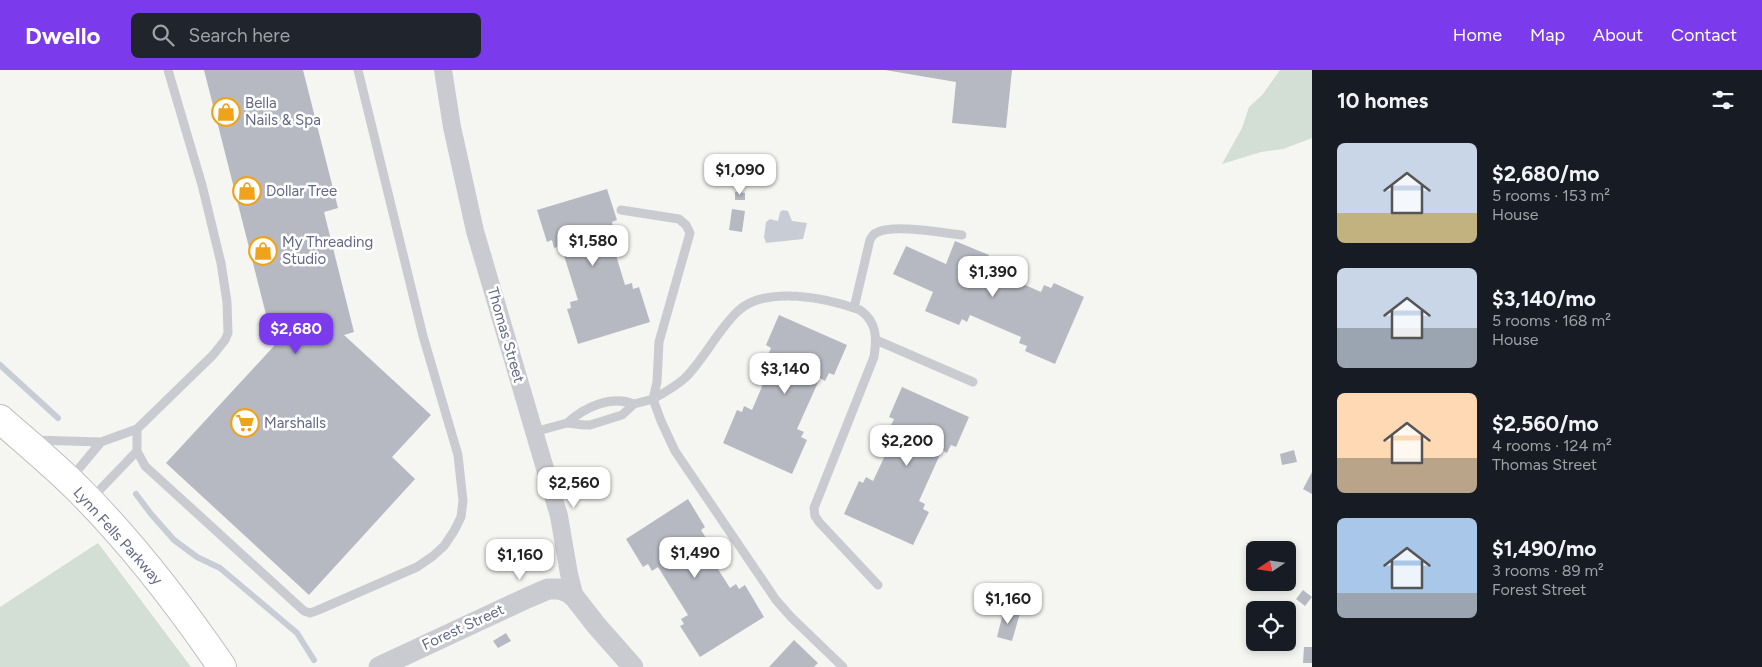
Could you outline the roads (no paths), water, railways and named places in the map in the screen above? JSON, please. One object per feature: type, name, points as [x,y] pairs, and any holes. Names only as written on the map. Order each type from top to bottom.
[{"type":"main road","name":"Lynn Fells Parkway","points":[[0,419],[89,501],[114,528],[177,602],[222,667]]},
{"type":"street","name":"Thomas Street","points":[[443,70],[452,127],[475,231],[559,516],[569,574],[576,598]]},
{"type":"street","name":"Forest Street","points":[[387,665],[548,589],[561,589],[576,598]]},
{"type":"street","points":[[576,598],[596,625],[634,667]]},
{"type":"lane","points":[[23,440],[101,442],[137,429],[214,355],[222,346],[228,333],[227,302],[221,263],[202,185],[168,70]]},
{"type":"lane","points":[[137,429],[137,451],[145,466],[299,608],[307,612],[316,611],[417,567],[444,546],[454,531],[461,517],[463,501],[458,456],[423,336],[358,70]]},
{"type":"lane","points":[[621,210],[679,219],[686,225],[690,233],[659,342],[657,382],[653,399],[675,451],[776,600],[843,667]]},
{"type":"lane","points":[[854,308],[868,244],[873,234],[883,230],[897,229],[962,235]]},
{"type":"lane","points":[[534,432],[567,423],[590,425],[622,416],[634,404],[653,399],[669,390],[684,378],[736,314],[749,304],[764,299],[807,296],[854,308],[866,314],[876,333],[874,357],[814,508],[815,516],[819,522],[878,585]]},
{"type":"lane","points":[[876,340],[972,382]]},
{"type":"lane","points":[[567,423],[584,410],[614,400],[623,400],[634,404]]},
{"type":"lane","points":[[68,481],[101,442]]},
{"type":"lane","points":[[89,501],[137,451]]},
{"type":"waterway","points":[[0,365],[58,418]]},
{"type":"waterway","points":[[136,494],[174,540],[197,557],[220,568],[297,633],[314,660]]},
{"type":"place","name":"Bella Nails & Spa","points":[[226,112]]},
{"type":"place","name":"Dollar Tree","points":[[247,191]]},
{"type":"place","name":"My Threading Studio","points":[[263,251]]},
{"type":"place","name":"Marshalls","points":[[245,423]]}]
